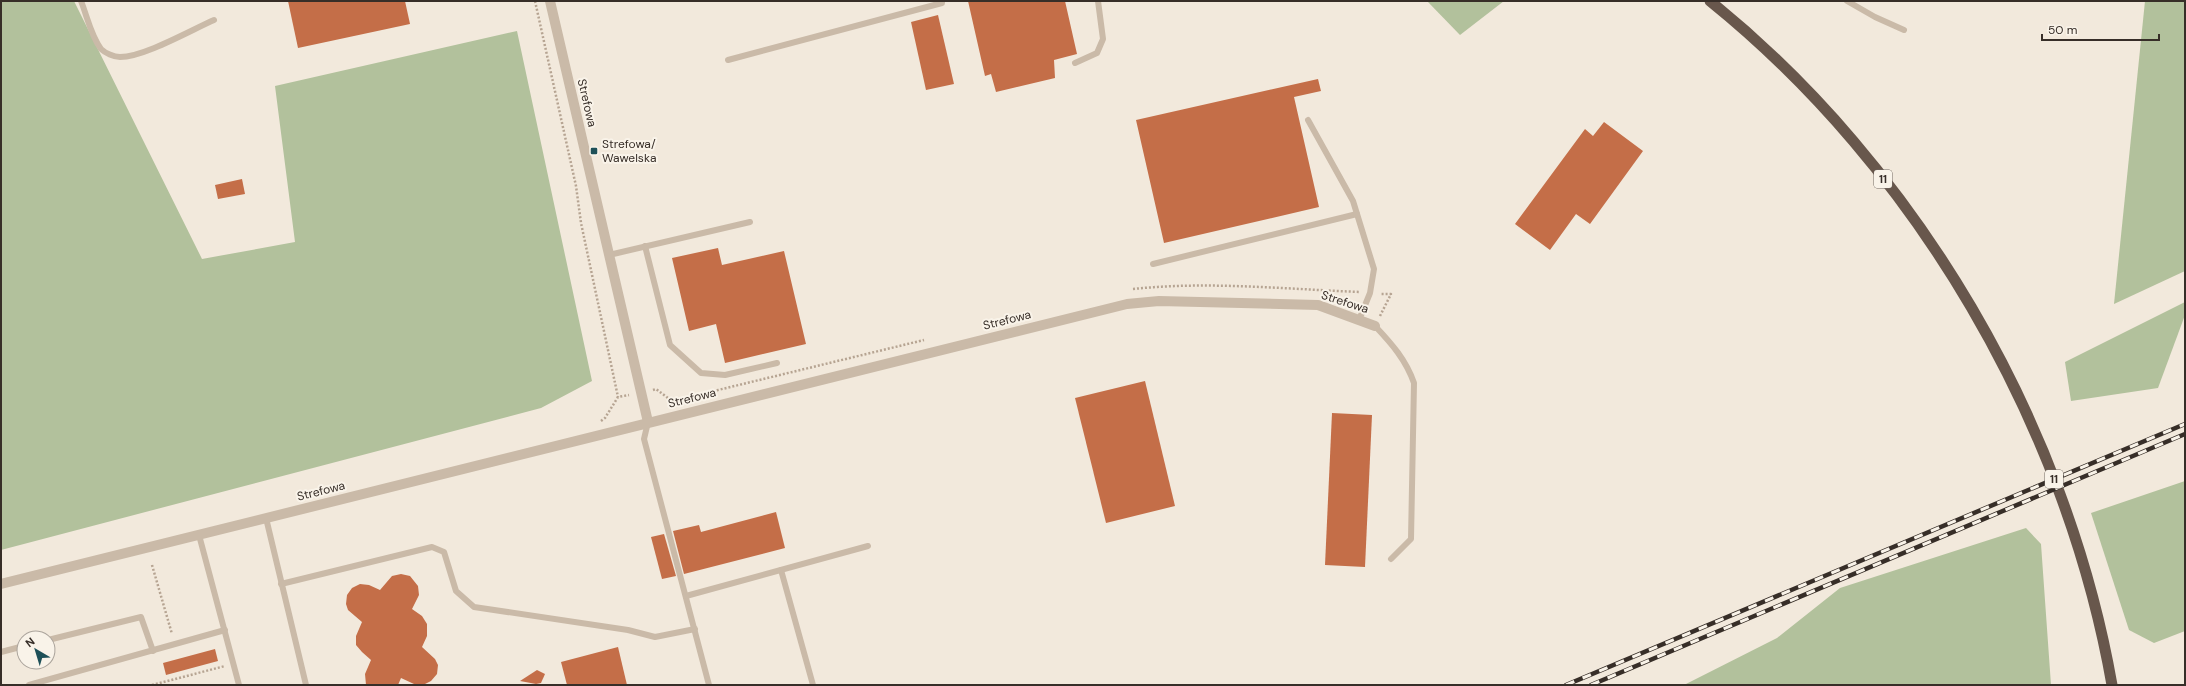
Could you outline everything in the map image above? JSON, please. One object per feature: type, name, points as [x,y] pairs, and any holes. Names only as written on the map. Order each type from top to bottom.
[{"type":"highway","name":"11","points":[[1710,1],[1784,67],[1855,144],[1922,231],[1968,303],[2021,401],[2062,500],[2092,593],[2112,685]]},
{"type":"street","name":"Strefowa","points":[[550,1],[648,422]]},
{"type":"street","name":"Strefowa","points":[[1,584],[648,422],[1128,304],[1159,301],[1318,305],[1375,326]]},
{"type":"lane","points":[[81,1],[102,49],[119,58],[133,56],[214,20]]},
{"type":"lane","points":[[728,60],[942,1]]},
{"type":"lane","points":[[1075,63],[1097,53],[1103,39],[1098,1]]},
{"type":"lane","points":[[1847,1],[1875,17],[1904,30]]},
{"type":"lane","points":[[1308,120],[1353,201],[1374,269],[1370,293],[1360,320]]},
{"type":"lane","points":[[1153,264],[1357,214]]},
{"type":"lane","points":[[609,255],[750,222]]},
{"type":"lane","points":[[645,246],[670,345],[701,373],[725,374],[777,363]]},
{"type":"lane","points":[[1375,326],[1399,351],[1414,383],[1411,539],[1391,559]]},
{"type":"lane","points":[[648,422],[644,439],[709,685]]},
{"type":"lane","points":[[266,518],[306,685]]},
{"type":"lane","points":[[199,535],[239,685]]},
{"type":"lane","points":[[686,596],[868,546]]},
{"type":"lane","points":[[281,584],[432,547],[444,552],[456,591],[474,607],[628,630],[656,637],[695,629]]},
{"type":"lane","points":[[781,570],[813,685]]},
{"type":"lane","points":[[56,638],[141,617],[153,650]]},
{"type":"lane","points":[[29,685],[225,630]]},
{"type":"lane","points":[[1,652],[16,648]]},
{"type":"path","points":[[535,1],[576,186],[580,223],[618,397]]},
{"type":"path","points":[[152,565],[175,644]]},
{"type":"path","points":[[152,685],[234,664]]},
{"type":"green space","points":[[1,1],[74,1],[202,259],[295,242],[275,86],[517,31],[592,381],[541,408],[1,550]]},
{"type":"green space","points":[[1427,1],[1504,1],[1460,35]]},
{"type":"green space","points":[[2145,1],[2185,1],[2185,271],[2114,304]]},
{"type":"green space","points":[[2185,302],[2185,315],[2158,388],[2071,401],[2065,362]]},
{"type":"green space","points":[[2185,481],[2185,631],[2154,643],[2129,630],[2091,513]]},
{"type":"green space","points":[[2026,528],[2041,544],[2051,685],[1684,685],[1777,638],[1840,588]]},
{"type":"building","points":[[288,1],[405,1],[410,24],[298,48]]},
{"type":"building","points":[[968,1],[1065,1],[1077,54],[1054,60],[1055,78],[996,92],[991,74],[985,76]]},
{"type":"building","points":[[938,15],[954,84],[926,90],[911,22]]},
{"type":"building","points":[[1318,79],[1321,91],[1294,97],[1319,207],[1164,243],[1136,120]]},
{"type":"building","points":[[1604,122],[1643,151],[1590,224],[1576,214],[1550,250],[1515,224],[1585,129],[1593,136]]},
{"type":"building","points":[[242,179],[245,194],[218,199],[215,185]]},
{"type":"building","points":[[718,248],[722,265],[784,251],[806,344],[725,363],[716,324],[689,331],[672,258]]},
{"type":"building","points":[[1145,381],[1175,506],[1106,523],[1075,398]]},
{"type":"building","points":[[1332,413],[1372,415],[1365,567],[1325,565]]},
{"type":"building","points":[[776,512],[785,548],[684,574],[673,531],[699,525],[701,532]]},
{"type":"building","points":[[664,534],[676,576],[662,579],[651,537]]},
{"type":"building","points":[[401,574],[410,576],[418,586],[419,595],[412,609],[422,616],[427,624],[427,636],[422,647],[435,659],[438,665],[437,674],[431,681],[423,685],[414,684],[401,678],[398,685],[366,685],[365,674],[371,660],[356,645],[356,636],[362,622],[348,610],[346,604],[347,595],[352,588],[360,584],[369,585],[380,590],[392,576]]},
{"type":"building","points":[[618,647],[627,685],[567,685],[561,662]]},
{"type":"building","points":[[215,649],[218,661],[166,675],[163,663]]},
{"type":"building","points":[[537,670],[545,674],[541,683],[536,684],[520,681]]},
{"type":"railway","points":[[1566,685],[2185,424]]},
{"type":"railway","points":[[1591,685],[2185,434]]},
{"type":"place","name":"Strefowa/ Wawelska","points":[[594,151]]}]
